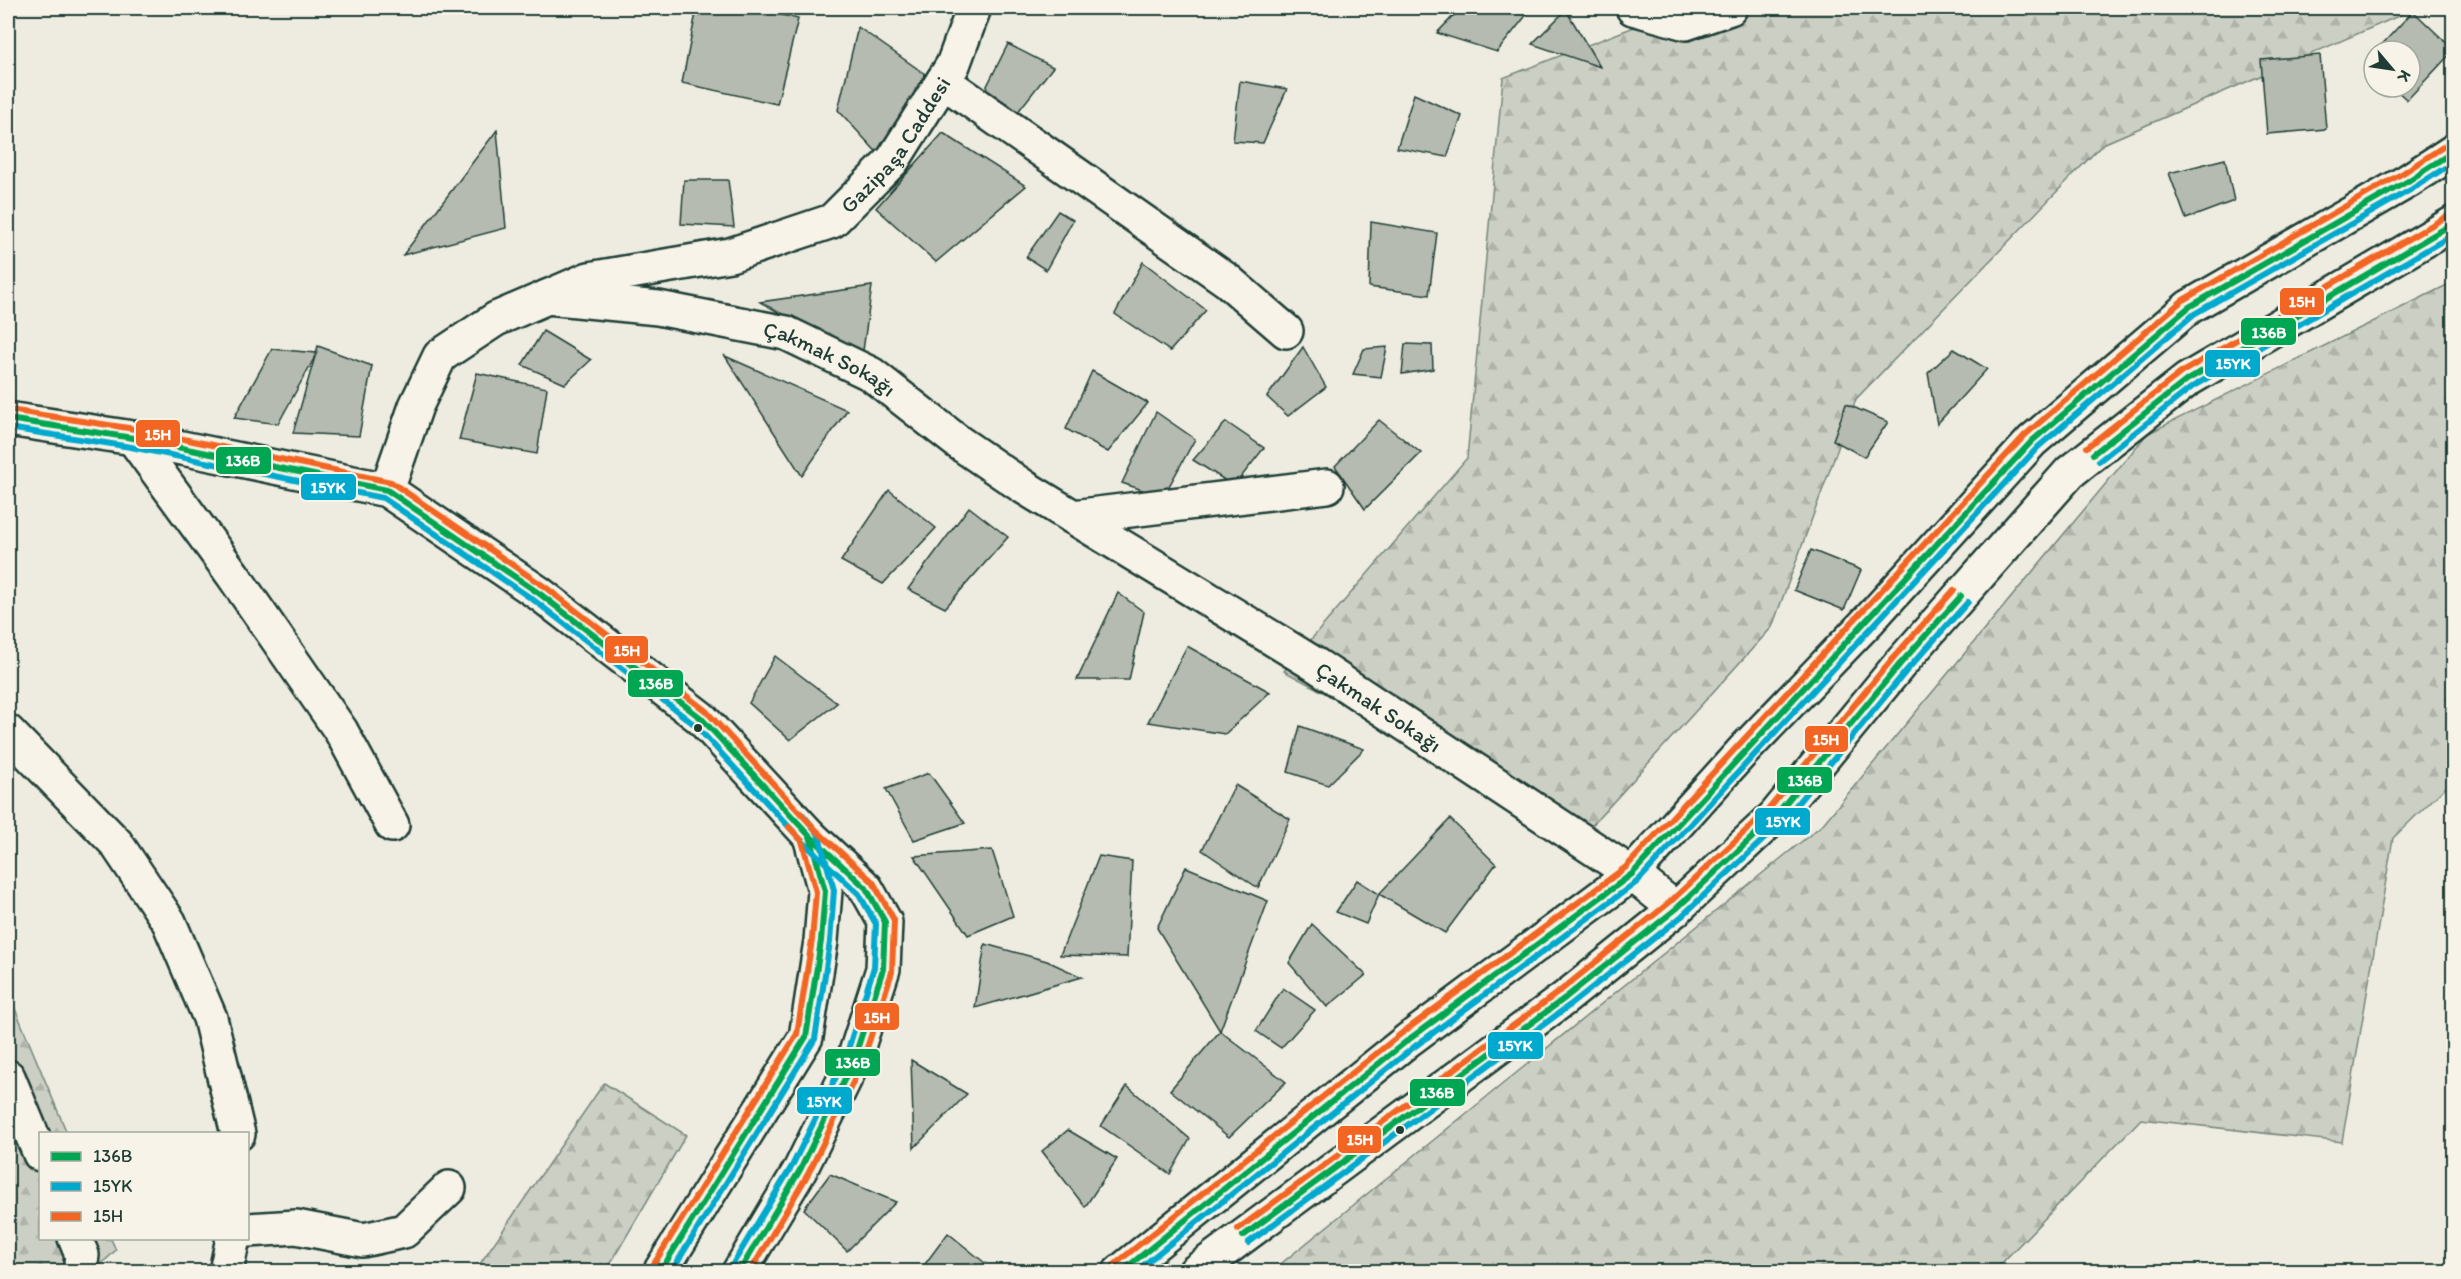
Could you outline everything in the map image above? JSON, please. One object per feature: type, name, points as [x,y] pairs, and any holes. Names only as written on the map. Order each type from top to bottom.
[{"type":"main road","name":"Gazipaşa Caddesi","points":[[387,490],[416,406],[440,356],[496,319],[589,279],[730,255],[832,221],[893,160],[953,65],[974,8]]},
{"type":"main road","points":[[1633,8],[1686,23],[1730,8]]},
{"type":"main road","points":[[943,81],[1228,281],[1286,331]]},
{"type":"main road","points":[[1120,1272],[1408,1040],[1632,874],[1743,751],[1870,619],[2032,441],[2189,307],[2408,181],[2454,151]]},
{"type":"main road","points":[[1195,1272],[1565,998],[1676,909],[1775,816],[1900,664],[2070,472],[2187,380],[2454,223]]},
{"type":"main road","name":"Çakmak Sokağı","points":[[547,297],[657,308],[786,333],[871,374],[958,442],[1073,517],[1316,665],[1632,874],[1676,909]]},
{"type":"main road","points":[[8,419],[133,438],[387,490],[540,594],[701,718],[810,836],[866,888],[885,922],[883,969],[854,1062],[800,1170],[739,1272]]},
{"type":"main road","points":[[133,438],[233,575],[341,731],[392,825]]},
{"type":"main road","points":[[1073,517],[1327,486]]},
{"type":"main road","points":[[8,732],[116,843],[169,922],[210,1018],[238,1132]]},
{"type":"main road","points":[[660,1272],[806,1037],[821,940],[825,891],[810,836]]},
{"type":"main road","points":[[8,1077],[39,1152]]},
{"type":"main road","points":[[249,1230],[296,1227],[363,1240],[404,1231],[449,1188]]},
{"type":"main road","points":[[75,1240],[82,1255],[80,1272]]},
{"type":"main road","points":[[226,1272],[233,1240]]},
{"type":"green space","points":[[1683,8],[2417,8],[2103,144],[1856,399],[1772,627],[1585,833],[1284,671],[1467,458],[1503,78]]},
{"type":"green space","points":[[2453,282],[2453,780],[2393,838],[2342,1142],[2141,1119],[1994,1271],[1272,1271],[1822,825],[2147,434]]},
{"type":"green space","points":[[8,992],[67,1132],[39,1132],[39,1240],[111,1240],[116,1250],[94,1271],[8,1271]]},
{"type":"green space","points":[[604,1083],[686,1135],[606,1271],[475,1271]]},
{"type":"building","points":[[697,8],[753,8],[798,19],[777,104],[682,83]]},
{"type":"building","points":[[1461,8],[1532,8],[1497,52],[1437,33]]},
{"type":"building","points":[[1566,10],[1600,67],[1532,44]]},
{"type":"building","points":[[2413,11],[2454,50],[2422,84],[2422,39],[2387,39]]},
{"type":"building","points":[[858,27],[925,74],[882,158],[838,110]]},
{"type":"building","points":[[1008,44],[1053,67],[1017,113],[977,106]]},
{"type":"building","points":[[2320,55],[2326,129],[2267,134],[2261,60]]},
{"type":"building","points":[[1240,81],[1287,89],[1263,143],[1233,141]]},
{"type":"building","points":[[1414,94],[1462,116],[1447,157],[1397,148]]},
{"type":"building","points":[[497,130],[506,228],[403,255]]},
{"type":"building","points":[[943,133],[1026,186],[936,262],[876,208]]},
{"type":"building","points":[[2225,159],[2234,201],[2186,219],[2169,173]]},
{"type":"building","points":[[684,180],[728,180],[734,227],[681,224]]},
{"type":"building","points":[[1058,211],[1073,220],[1046,270],[1026,257]]},
{"type":"building","points":[[1371,222],[1437,233],[1429,295],[1369,287]]},
{"type":"building","points":[[1143,262],[1206,310],[1170,351],[1115,314]]},
{"type":"building","points":[[872,286],[862,358],[760,302]]},
{"type":"building","points":[[543,331],[591,360],[565,384],[522,365]]},
{"type":"building","points":[[1405,344],[1432,345],[1433,369],[1402,374]]},
{"type":"building","points":[[318,346],[372,366],[359,436],[293,433]]},
{"type":"building","points":[[1303,347],[1326,387],[1288,416],[1267,397]]},
{"type":"building","points":[[1387,347],[1381,377],[1353,374],[1364,349]]},
{"type":"building","points":[[272,349],[317,353],[278,424],[234,418]]},
{"type":"building","points":[[1954,349],[1987,369],[1937,424],[1928,373]]},
{"type":"building","points":[[725,356],[847,410],[802,476]]},
{"type":"building","points":[[1092,371],[1148,403],[1108,452],[1066,429]]},
{"type":"building","points":[[477,373],[547,388],[537,454],[459,440]]},
{"type":"building","points":[[1846,404],[1888,422],[1864,457],[1833,440]]},
{"type":"building","points":[[1156,412],[1195,439],[1163,497],[1122,483]]},
{"type":"building","points":[[1379,420],[1421,453],[1365,509],[1335,466]]},
{"type":"building","points":[[1226,422],[1264,448],[1234,486],[1193,460]]},
{"type":"building","points":[[889,490],[936,528],[883,584],[841,561]]},
{"type":"building","points":[[969,507],[1008,537],[945,608],[908,589]]},
{"type":"building","points":[[1811,550],[1861,570],[1844,610],[1794,590]]},
{"type":"building","points":[[1118,593],[1144,612],[1129,680],[1077,680]]},
{"type":"building","points":[[1187,646],[1270,692],[1225,734],[1148,722]]},
{"type":"building","points":[[775,656],[837,703],[790,740],[749,703]]},
{"type":"building","points":[[1300,726],[1364,749],[1328,785],[1288,772]]},
{"type":"building","points":[[929,773],[965,823],[914,840],[886,789]]},
{"type":"building","points":[[1235,785],[1290,819],[1258,888],[1202,850]]},
{"type":"building","points":[[1450,819],[1496,864],[1445,933],[1379,894]]},
{"type":"building","points":[[992,850],[1013,916],[968,935],[914,856]]},
{"type":"building","points":[[1099,856],[1132,861],[1127,957],[1060,955]]},
{"type":"building","points":[[1186,867],[1268,901],[1220,1031],[1157,928]]},
{"type":"building","points":[[1357,880],[1379,894],[1366,924],[1336,912]]},
{"type":"building","points":[[1312,924],[1366,975],[1327,1007],[1289,963]]},
{"type":"building","points":[[985,944],[1047,961],[1082,977],[975,1008]]},
{"type":"building","points":[[1283,988],[1315,1010],[1281,1048],[1256,1031]]},
{"type":"building","points":[[1220,1031],[1286,1082],[1229,1137],[1170,1090]]},
{"type":"building","points":[[911,1060],[967,1094],[914,1148]]},
{"type":"building","points":[[1127,1086],[1190,1139],[1170,1174],[1101,1126]]},
{"type":"building","points":[[1068,1130],[1117,1159],[1085,1207],[1042,1151]]},
{"type":"building","points":[[830,1174],[896,1202],[847,1251],[804,1209]]},
{"type":"building","points":[[948,1233],[985,1263],[978,1272],[919,1272]]},
{"type":"transit line","name":"15H","points":[[1114,1265],[1402,1033],[1626,867],[2025,435],[2183,300],[2403,173],[2449,143]]},
{"type":"transit line","name":"136B","points":[[1121,1272],[1408,1040],[1632,874],[2032,441],[2189,307],[2408,181],[2454,151]]},
{"type":"transit line","name":"15YK","points":[[1135,1272],[1414,1047],[1638,881],[2038,447],[2194,314],[2412,189],[2454,162]]},
{"type":"transit line","name":"15H","points":[[2087,447],[2182,372],[2449,215]]},
{"type":"transit line","name":"136B","points":[[2093,454],[2187,380],[2454,223]]},
{"type":"transit line","name":"15YK","points":[[2099,461],[2192,387],[2454,234]]},
{"type":"transit line","name":"15H","points":[[9,410],[135,429],[391,482],[545,587],[706,711],[816,830],[873,882],[894,920],[892,972],[861,1066],[808,1174],[750,1272]]},
{"type":"transit line","name":"136B","points":[[8,419],[133,438],[387,490],[540,594],[701,718],[810,836],[866,888],[885,922],[883,969],[853,1062],[800,1170],[739,1272]]},
{"type":"transit line","name":"15YK","points":[[8,428],[131,447],[383,498],[535,601],[695,725],[803,842],[859,894],[876,924],[874,967],[845,1059],[792,1166],[731,1267]]},
{"type":"transit line","name":"15H","points":[[1238,1229],[1560,991],[1670,902],[1768,810],[1893,658],[1954,590]]},
{"type":"transit line","name":"136B","points":[[1243,1236],[1565,998],[1676,909],[1775,816],[1900,664],[1961,596]]},
{"type":"transit line","name":"15YK","points":[[1248,1243],[1570,1005],[1682,916],[1782,822],[1907,670],[1968,602]]},
{"type":"transit line","name":"15YK","points":[[671,1272],[815,1039],[830,942],[834,890],[818,833],[803,815]]},
{"type":"transit line","name":"136B","points":[[660,1272],[806,1037],[821,941],[825,891],[810,836],[796,821]]},
{"type":"transit line","name":"15H","points":[[652,1267],[797,1034],[812,940],[816,892],[802,841],[789,827]]}]
